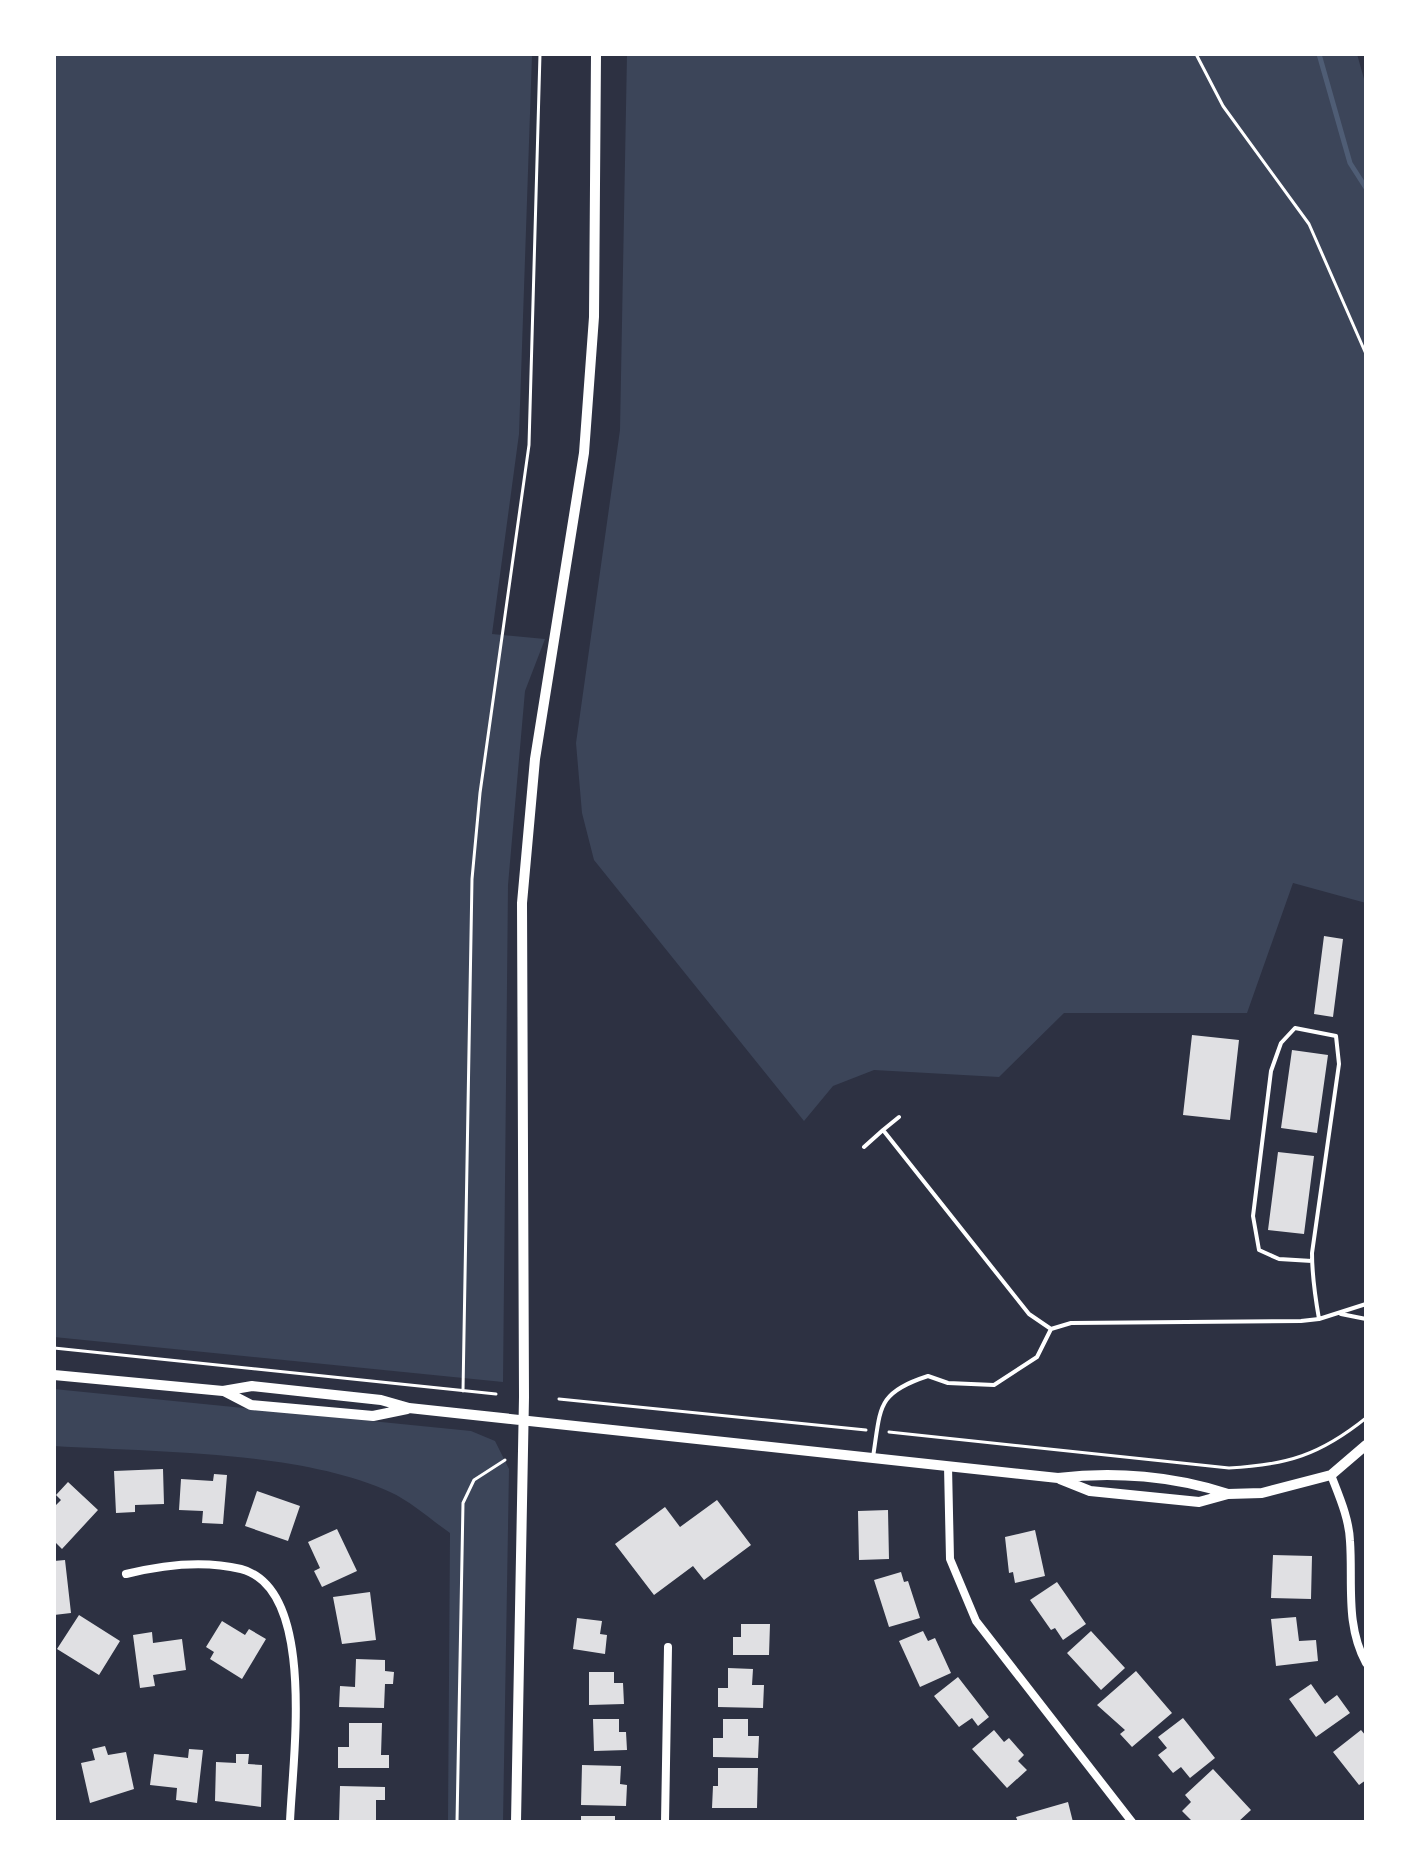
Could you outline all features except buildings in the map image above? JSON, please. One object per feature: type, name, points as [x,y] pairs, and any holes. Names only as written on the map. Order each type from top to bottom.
[{"type":"street","points":[[516,1822],[523,1421],[522,903],[535,759],[584,453],[594,317],[596,54]]},
{"type":"street","points":[[54,1375],[223,1391],[252,1386],[381,1400],[409,1408],[1058,1478],[1095,1474],[1199,1484],[1228,1494]]},
{"type":"street","points":[[223,1391],[251,1405],[373,1416],[409,1408]]},
{"type":"street","points":[[1058,1478],[1090,1491],[1199,1502],[1228,1494],[1262,1493],[1331,1475],[1366,1445]]},
{"type":"street","points":[[948,1466],[950,1559],[976,1621],[1132,1822]]},
{"type":"street","points":[[1331,1475],[1350,1538],[1351,1607],[1355,1634],[1366,1663]]},
{"type":"street","points":[[126,1574],[166,1564],[243,1569],[273,1592],[288,1625],[296,1665],[290,1822]]},
{"type":"street","points":[[665,1822],[668,1647]]},
{"type":"lane","points":[[1312,1261],[1279,1259],[1259,1250],[1253,1216],[1271,1071],[1281,1043],[1295,1028],[1336,1036],[1339,1064],[1312,1261],[1312,1284],[1319,1319]]},
{"type":"lane","points":[[864,1147],[899,1117]]},
{"type":"lane","points":[[883,1130],[1029,1314],[1051,1329]]},
{"type":"lane","points":[[873,1457],[881,1407],[899,1385],[928,1376],[948,1383],[994,1385],[1037,1357],[1051,1329],[1071,1323],[1319,1319],[1366,1304]]},
{"type":"lane","points":[[1339,1314],[1366,1319]]},
{"type":"path","points":[[463,1391],[472,879],[480,793],[529,445],[540,54]]},
{"type":"path","points":[[1196,54],[1223,106],[1309,224],[1366,354]]},
{"type":"path","points":[[54,1348],[496,1394]]},
{"type":"path","points":[[559,1399],[1229,1468],[1267,1466],[1305,1458],[1345,1435],[1366,1418]]},
{"type":"path","points":[[457,1822],[463,1503],[474,1480],[505,1460]]},
{"type":"shaded area","points":[[54,54],[532,55],[519,434],[492,634],[545,639],[525,691],[508,885],[503,1382],[54,1337]]},
{"type":"shaded area","points":[[627,54],[1357,54],[1366,86],[1366,903],[1293,883],[1247,1013],[1064,1013],[999,1077],[874,1070],[833,1086],[804,1121],[594,860],[582,813],[576,743],[620,430]]},
{"type":"shaded area","points":[[54,1389],[471,1431],[495,1441],[509,1469],[503,1822],[448,1822],[450,1533],[390,1492],[354,1478],[314,1468],[181,1452],[54,1446]]},
{"type":"waterway","points":[[1319,54],[1350,163],[1366,188]]}]
